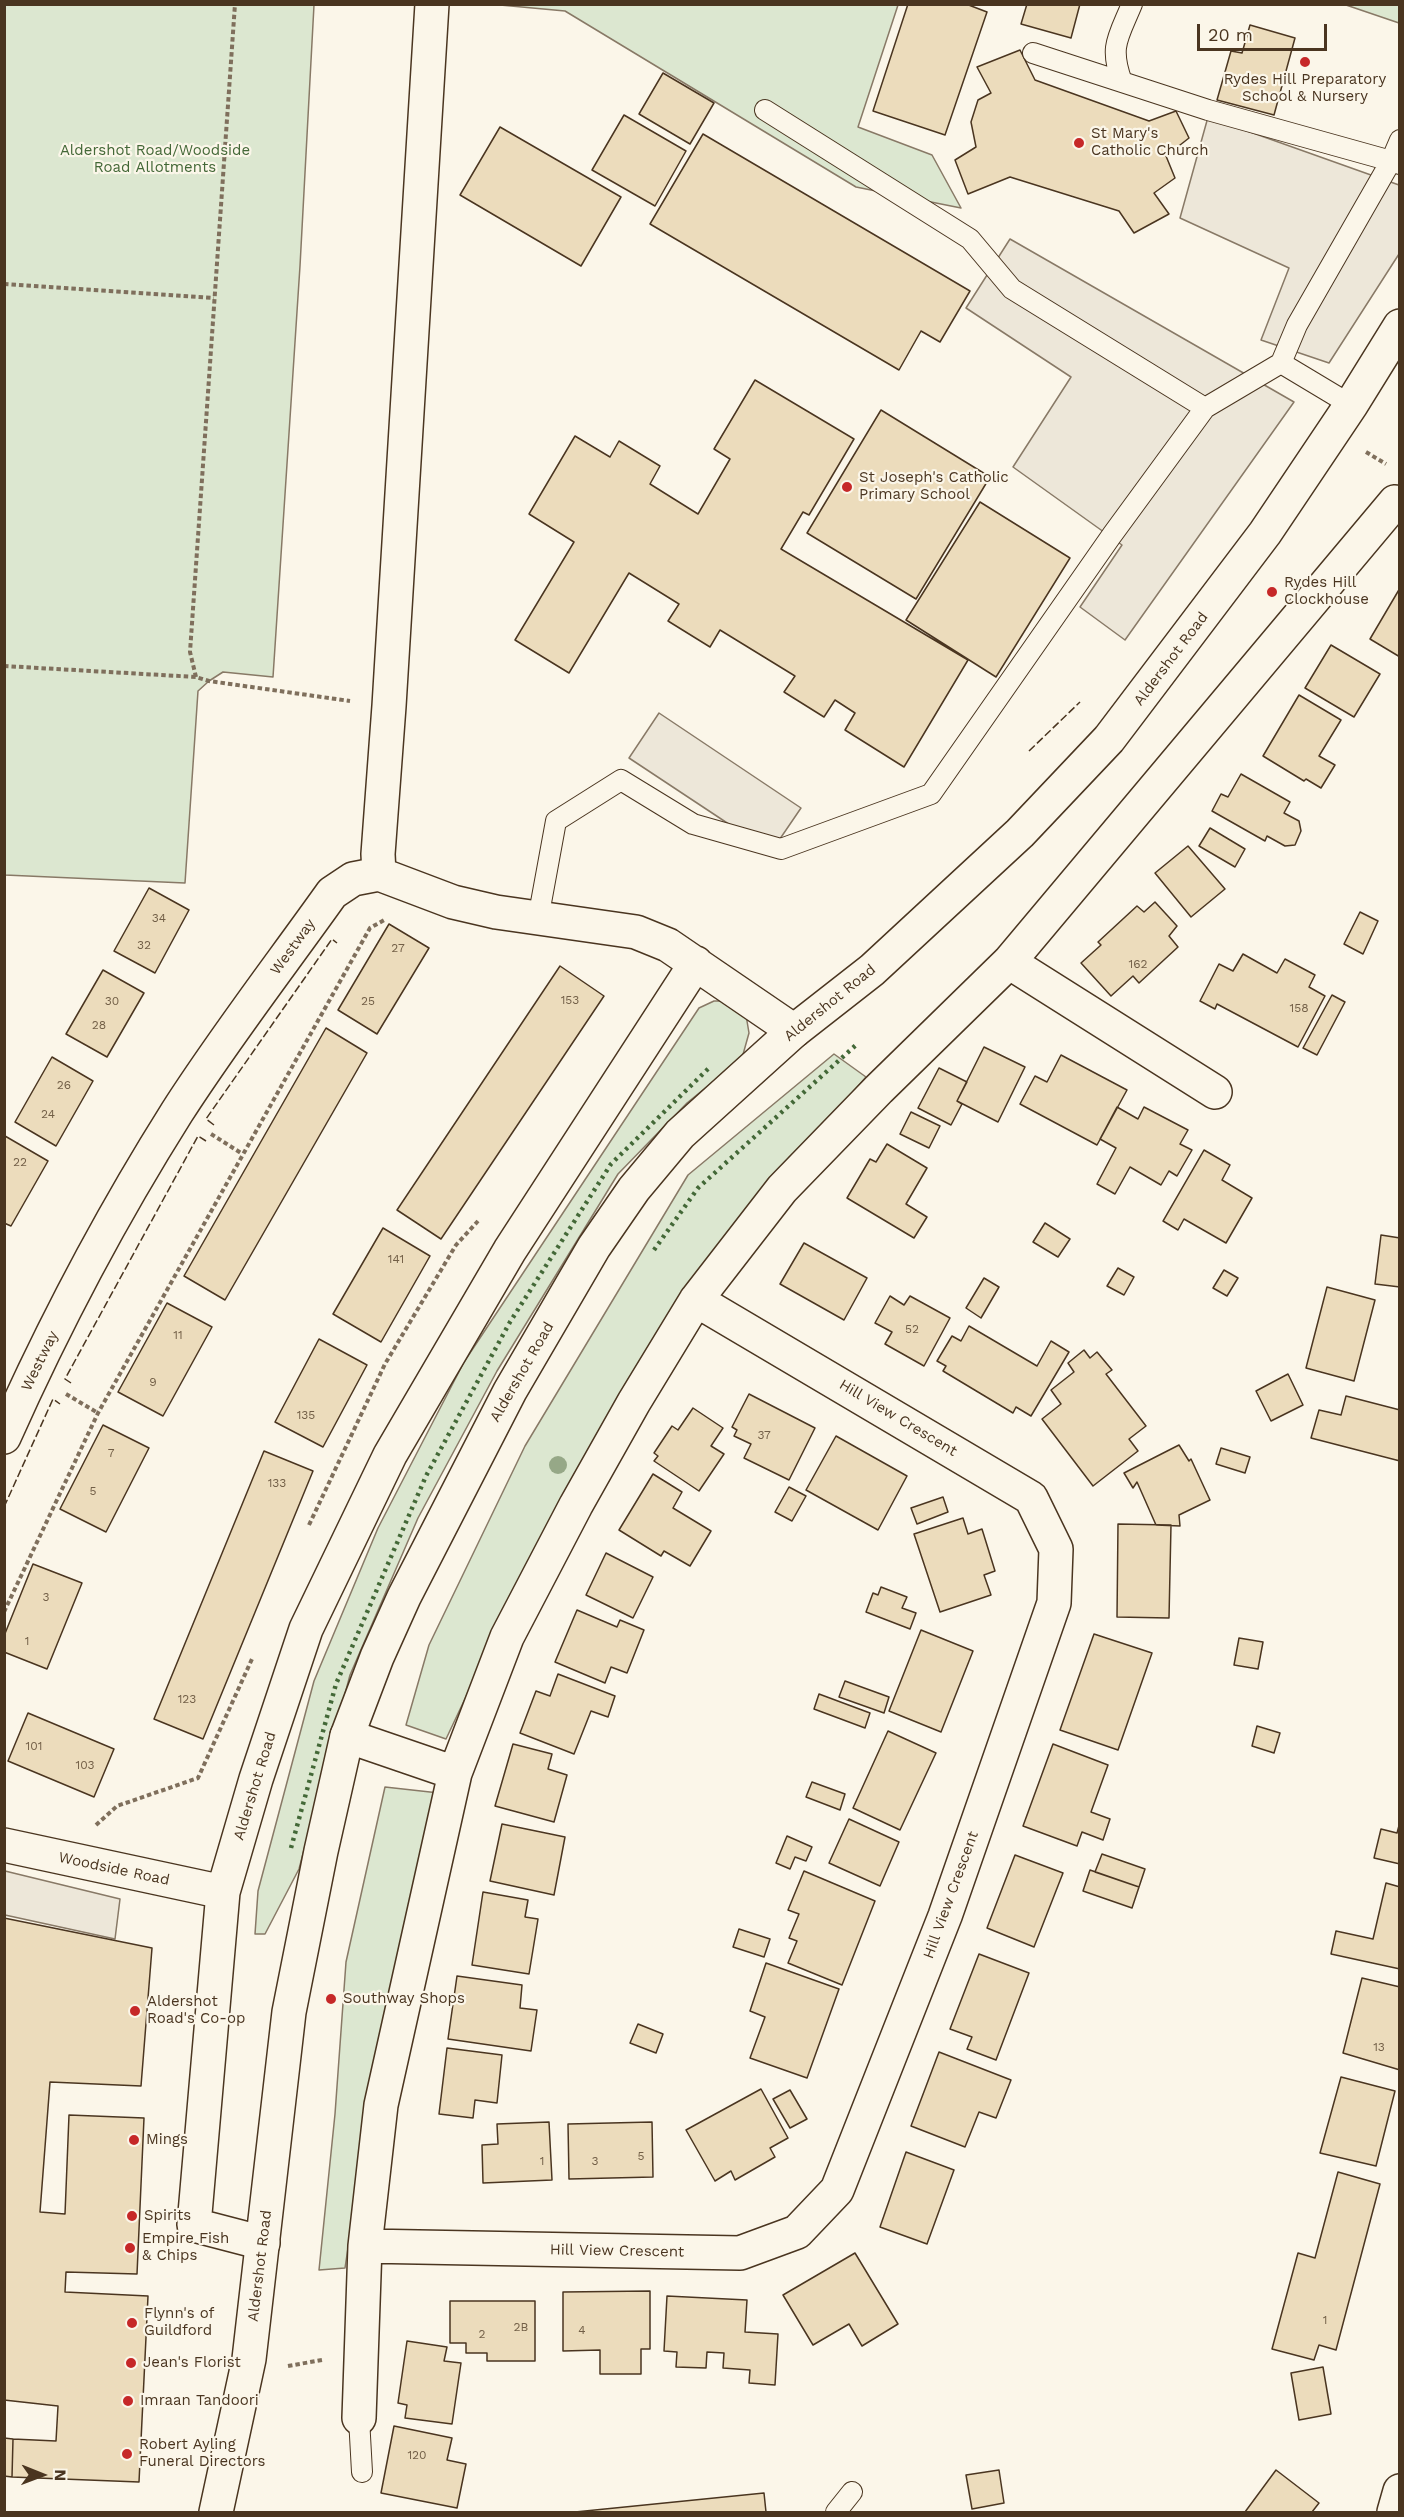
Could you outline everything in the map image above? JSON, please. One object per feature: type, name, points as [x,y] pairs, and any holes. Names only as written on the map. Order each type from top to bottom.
[{"type":"street","points":[[432,4],[378,854],[379,874],[453,902],[538,919],[636,932],[668,945],[794,1031]]},
{"type":"street","name":"Aldershot Road","points":[[216,2512],[249,2359],[289,2012],[347,1736],[377,1657],[471,1464],[510,1391],[594,1247],[634,1189],[680,1134],[794,1031],[872,970],[1020,833],[1098,751],[1265,533],[1351,405],[1400,326]]},
{"type":"street","points":[[359,2418],[366,2246],[381,2105],[455,1773],[507,1638],[633,1402],[696,1300],[782,1189],[879,1089],[1009,962],[1397,503]]},
{"type":"street","name":"Westway","points":[[4,1437],[18,1374],[100,1244],[177,1112],[236,1024],[332,893],[353,879],[379,874]]},
{"type":"street","points":[[1009,962],[1215,1092]]},
{"type":"street","name":"Aldershot Road","points":[[263,2243],[194,2225],[223,1892],[256,1779],[306,1629],[390,1455],[510,1250],[696,963]]},
{"type":"street","name":"Hill View Crescent","points":[[366,2246],[740,2253],[797,2232],[837,2190],[949,1905],[1054,1603],[1056,1549],[1031,1498],[696,1300]]},
{"type":"street","points":[[347,1736],[455,1773]]},
{"type":"street","name":"Woodside Road","points":[[4,1845],[223,1892]]},
{"type":"street","points":[[1394,2512],[1400,2491]]},
{"type":"lane","points":[[1122,82],[1115,63],[1114,46],[1132,4]]},
{"type":"lane","points":[[1033,53],[1208,110],[1395,162]]},
{"type":"lane","points":[[765,111],[970,239],[1012,289],[1205,408]]},
{"type":"lane","points":[[538,919],[556,821],[621,780],[693,824],[781,849],[931,794],[1112,535],[1205,408],[1281,363],[1297,325],[1395,162],[1400,140]]},
{"type":"lane","points":[[1281,363],[1351,405]]},
{"type":"lane","points":[[359,2418],[362,2472]]},
{"type":"lane","points":[[836,2512],[852,2492]]},
{"type":"path","points":[[196,676],[189,652],[235,4]]},
{"type":"path","points":[[4,284],[214,298]]},
{"type":"path","points":[[1332,434],[1387,465],[1397,503]]},
{"type":"path","points":[[4,666],[196,676],[209,681],[389,706]]},
{"type":"path","points":[[4,1612],[98,1413],[172,1278],[370,928],[388,918]]},
{"type":"green space","name":"Aldershot Road/Woodside Road Allotments","points":[[5,4],[314,5],[300,266],[273,677],[223,672],[198,691],[185,883],[5,875]]},
{"type":"green space","points":[[500,5],[898,5],[858,127],[932,155],[961,208],[856,187],[565,11]]},
{"type":"green space","points":[[1346,5],[1399,5],[1399,23]]},
{"type":"green space","points":[[714,1001],[723,1001],[746,1015],[749,1033],[742,1058],[687,1103],[618,1174],[497,1371],[418,1518],[350,1675],[299,1869],[265,1934],[255,1934],[258,1891],[314,1681],[378,1528],[464,1362],[699,1008]]},
{"type":"green space","points":[[834,1054],[866,1077],[780,1176],[659,1333],[551,1517],[446,1739],[406,1725],[429,1645],[525,1446],[688,1175]]},
{"type":"green space","points":[[385,1787],[439,1793],[373,2080],[345,2268],[319,2270],[335,2114],[346,1962]]},
{"type":"shaded area","points":[[1208,117],[1399,185],[1399,254],[1329,363],[1261,340],[1289,268],[1180,218]]},
{"type":"shaded area","points":[[1010,239],[1294,402],[1125,640],[1080,607],[1122,545],[1013,467],[1071,377],[966,308]]},
{"type":"shaded area","points":[[659,713],[801,808],[771,852],[629,758]]},
{"type":"shaded area","points":[[5,1871],[120,1899],[115,1939],[5,1915]]},
{"type":"building","points":[[908,4],[966,4],[987,12],[945,135],[873,111]]},
{"type":"building","points":[[1027,4],[1080,4],[1071,38],[1021,24]]},
{"type":"building","points":[[1250,25],[1295,38],[1274,115],[1217,100],[1231,51],[1242,53]]},
{"type":"building","name":"St Mary's Catholic Church","points":[[1020,50],[1035,80],[1149,121],[1176,111],[1189,138],[1166,156],[1175,178],[1154,193],[1169,214],[1134,233],[1119,211],[1010,177],[968,194],[955,160],[976,147],[971,122],[978,100],[991,93],[977,67]]},
{"type":"building","points":[[663,73],[714,103],[690,144],[639,114]]},
{"type":"building","points":[[624,115],[686,151],[655,206],[592,170]]},
{"type":"building","points":[[500,127],[621,197],[581,266],[460,195]]},
{"type":"building","points":[[703,134],[970,291],[940,342],[921,331],[899,370],[650,224]]},
{"type":"building","points":[[755,380],[854,439],[809,515],[803,512],[781,549],[968,660],[904,767],[845,730],[855,713],[835,700],[824,717],[784,692],[795,676],[720,630],[710,647],[668,621],[679,604],[629,573],[569,673],[515,640],[574,542],[529,514],[575,436],[610,457],[619,441],[660,466],[650,484],[698,514],[730,459],[714,449]]},
{"type":"building","points":[[881,410],[990,477],[916,599],[807,533]]},
{"type":"building","points":[[980,502],[1070,558],[996,677],[906,620]]},
{"type":"building","points":[[1400,588],[1400,657],[1370,639]]},
{"type":"building","points":[[1331,645],[1380,674],[1354,717],[1305,688]]},
{"type":"building","points":[[1299,695],[1341,720],[1319,756],[1335,765],[1321,788],[1306,779],[1304,781],[1263,756]]},
{"type":"building","points":[[1241,774],[1290,802],[1284,813],[1299,821],[1301,831],[1295,845],[1285,846],[1267,836],[1265,841],[1212,811],[1221,794],[1228,797]]},
{"type":"building","points":[[1210,828],[1245,849],[1235,867],[1199,846]]},
{"type":"building","points":[[1188,846],[1225,889],[1191,917],[1155,873]]},
{"type":"building","points":[[149,888],[189,910],[155,973],[114,951]]},
{"type":"building","points":[[1155,902],[1177,926],[1169,936],[1178,947],[1139,983],[1133,976],[1111,996],[1081,963],[1101,945],[1098,942],[1137,906],[1144,912]]},
{"type":"building","points":[[1360,912],[1378,921],[1363,954],[1344,944]]},
{"type":"building","points":[[389,924],[429,948],[377,1034],[338,1010]]},
{"type":"building","points":[[1243,954],[1277,973],[1285,959],[1315,975],[1309,987],[1325,996],[1298,1047],[1217,1004],[1215,1009],[1200,1001],[1219,964],[1233,971]]},
{"type":"building","points":[[560,966],[604,996],[441,1239],[397,1210]]},
{"type":"building","points":[[103,970],[144,993],[107,1057],[66,1034]]},
{"type":"building","points":[[1332,995],[1345,1002],[1317,1055],[1303,1048]]},
{"type":"building","points":[[326,1028],[367,1053],[225,1300],[184,1276]]},
{"type":"building","points":[[984,1047],[1025,1067],[998,1122],[957,1101]]},
{"type":"building","points":[[1061,1055],[1127,1090],[1097,1145],[1020,1104],[1035,1076],[1047,1082]]},
{"type":"building","points":[[52,1057],[93,1081],[56,1146],[15,1122]]},
{"type":"building","points":[[939,1068],[967,1082],[957,1101],[962,1104],[951,1125],[918,1108]]},
{"type":"building","points":[[1117,1107],[1138,1119],[1144,1107],[1188,1130],[1180,1144],[1192,1150],[1177,1176],[1169,1171],[1161,1185],[1130,1167],[1115,1194],[1097,1184],[1116,1148],[1100,1139]]},
{"type":"building","points":[[911,1112],[940,1126],[929,1148],[900,1134]]},
{"type":"building","points":[[5,1136],[48,1161],[11,1226],[4,1223]]},
{"type":"building","points":[[887,1144],[927,1168],[906,1204],[927,1217],[914,1238],[847,1198],[870,1159],[876,1162]]},
{"type":"building","points":[[1204,1150],[1230,1165],[1222,1180],[1252,1198],[1226,1243],[1184,1219],[1178,1230],[1163,1221]]},
{"type":"building","points":[[1045,1223],[1070,1239],[1058,1257],[1033,1242]]},
{"type":"building","points":[[383,1228],[430,1256],[381,1342],[333,1314]]},
{"type":"building","points":[[1381,1235],[1400,1238],[1400,1287],[1375,1284]]},
{"type":"building","points":[[804,1243],[867,1278],[844,1320],[780,1284]]},
{"type":"building","points":[[1118,1268],[1134,1277],[1124,1295],[1107,1286]]},
{"type":"building","points":[[1224,1270],[1238,1278],[1227,1296],[1213,1288]]},
{"type":"building","points":[[984,1278],[999,1287],[981,1318],[966,1308]]},
{"type":"building","points":[[1327,1287],[1375,1300],[1354,1381],[1306,1368]]},
{"type":"building","points":[[890,1296],[904,1305],[910,1296],[950,1318],[924,1366],[885,1344],[892,1332],[875,1323]]},
{"type":"building","points":[[167,1303],[212,1327],[163,1416],[118,1392]]},
{"type":"building","points":[[969,1326],[1037,1366],[1051,1341],[1069,1352],[1031,1416],[1016,1407],[1013,1413],[943,1371],[946,1366],[937,1361],[952,1336],[961,1341]]},
{"type":"building","points":[[319,1339],[367,1365],[323,1447],[275,1422]]},
{"type":"building","points":[[1084,1350],[1090,1358],[1097,1352],[1112,1370],[1106,1374],[1146,1426],[1129,1439],[1138,1451],[1093,1486],[1042,1419],[1061,1404],[1051,1390],[1074,1372],[1068,1363]]},
{"type":"building","points":[[1288,1374],[1303,1405],[1271,1421],[1256,1391]]},
{"type":"building","points":[[749,1394],[815,1428],[789,1480],[744,1458],[751,1444],[734,1436],[737,1430],[732,1427]]},
{"type":"building","points":[[1346,1396],[1400,1410],[1400,1461],[1311,1438],[1319,1410],[1341,1415]]},
{"type":"building","points":[[693,1408],[723,1428],[711,1446],[724,1454],[699,1491],[654,1461],[658,1456],[654,1453],[672,1426],[678,1430]]},
{"type":"building","points":[[103,1425],[149,1448],[106,1532],[60,1509]]},
{"type":"building","points":[[836,1436],[907,1476],[878,1530],[806,1490]]},
{"type":"building","points":[[1179,1445],[1189,1461],[1191,1459],[1210,1500],[1179,1515],[1180,1526],[1156,1525],[1137,1482],[1133,1488],[1124,1473]]},
{"type":"building","points":[[1221,1448],[1250,1457],[1245,1473],[1216,1464]]},
{"type":"building","points":[[264,1451],[313,1471],[203,1739],[154,1719]]},
{"type":"building","points":[[653,1474],[682,1492],[673,1508],[711,1531],[690,1566],[664,1551],[661,1556],[619,1530]]},
{"type":"building","points":[[789,1487],[806,1496],[792,1521],[775,1512]]},
{"type":"building","points":[[943,1497],[948,1512],[917,1524],[911,1508]]},
{"type":"building","points":[[963,1518],[968,1534],[982,1529],[995,1571],[984,1575],[991,1595],[940,1612],[914,1534]]},
{"type":"building","points":[[1118,1524],[1171,1525],[1169,1618],[1117,1617]]},
{"type":"building","points":[[606,1553],[653,1577],[633,1618],[586,1595]]},
{"type":"building","points":[[33,1564],[82,1583],[47,1669],[4,1652],[4,1636]]},
{"type":"building","points":[[881,1587],[907,1597],[902,1608],[916,1613],[910,1629],[866,1612],[873,1593],[878,1595]]},
{"type":"building","points":[[577,1610],[617,1627],[620,1620],[644,1630],[627,1673],[611,1667],[605,1683],[555,1662]]},
{"type":"building","points":[[921,1630],[973,1651],[941,1732],[889,1711]]},
{"type":"building","points":[[1094,1634],[1152,1653],[1118,1750],[1060,1730]]},
{"type":"building","points":[[1239,1638],[1263,1642],[1258,1669],[1234,1665]]},
{"type":"building","points":[[558,1674],[615,1696],[608,1717],[591,1711],[574,1754],[520,1733],[536,1691],[550,1696]]},
{"type":"building","points":[[845,1681],[889,1697],[884,1713],[839,1697]]},
{"type":"building","points":[[819,1694],[870,1713],[865,1728],[814,1709]]},
{"type":"building","points":[[28,1713],[114,1749],[94,1797],[8,1761]]},
{"type":"building","points":[[1257,1726],[1280,1733],[1274,1753],[1252,1746]]},
{"type":"building","points":[[888,1731],[936,1753],[900,1830],[853,1808]]},
{"type":"building","points":[[513,1744],[552,1754],[548,1769],[567,1775],[554,1822],[495,1806]]},
{"type":"building","points":[[1053,1744],[1108,1765],[1091,1812],[1110,1819],[1103,1840],[1082,1832],[1077,1846],[1023,1826]]},
{"type":"building","points":[[812,1782],[845,1794],[840,1810],[806,1797]]},
{"type":"building","points":[[849,1819],[899,1842],[880,1886],[829,1863]]},
{"type":"building","points":[[1400,1822],[1400,1864],[1374,1858],[1381,1829],[1397,1833]]},
{"type":"building","points":[[502,1824],[565,1837],[554,1895],[490,1881]]},
{"type":"building","points":[[787,1836],[812,1847],[806,1861],[795,1857],[790,1869],[776,1863]]},
{"type":"building","points":[[1102,1854],[1145,1869],[1139,1887],[1095,1872]]},
{"type":"building","points":[[1015,1855],[1063,1873],[1034,1947],[987,1928]]},
{"type":"building","points":[[1090,1870],[1139,1887],[1132,1908],[1083,1891]]},
{"type":"building","points":[[804,1871],[875,1901],[842,1985],[788,1963],[797,1941],[789,1938],[799,1914],[788,1910]]},
{"type":"building","points":[[1386,1883],[1400,1887],[1400,1969],[1331,1954],[1336,1931],[1373,1939]]},
{"type":"building","points":[[483,1892],[528,1900],[525,1917],[538,1919],[529,1974],[472,1965]]},
{"type":"building","points":[[4,1918],[152,1948],[141,2086],[50,2082],[40,2212],[65,2214],[69,2115],[144,2118],[137,2274],[66,2272],[65,2292],[148,2296],[139,2482],[12,2477],[13,2439],[56,2441],[58,2406],[4,2400]]},
{"type":"building","points":[[739,1929],[770,1939],[764,1957],[733,1947]]},
{"type":"building","points":[[979,1954],[1029,1973],[996,2060],[967,2049],[972,2037],[950,2029]]},
{"type":"building","points":[[766,1963],[839,1989],[807,2078],[750,2058],[765,2017],[750,2011]]},
{"type":"building","points":[[457,1976],[522,1985],[520,2008],[537,2010],[531,2051],[448,2039]]},
{"type":"building","points":[[1362,1978],[1400,1987],[1400,2070],[1343,2053]]},
{"type":"building","points":[[638,2024],[663,2034],[656,2053],[630,2043]]},
{"type":"building","points":[[447,2048],[502,2055],[497,2103],[475,2100],[473,2118],[439,2114]]},
{"type":"building","points":[[939,2052],[1011,2080],[996,2118],[979,2112],[965,2147],[911,2126]]},
{"type":"building","points":[[1341,2077],[1395,2091],[1376,2166],[1320,2153]]},
{"type":"building","points":[[761,2089],[788,2138],[770,2148],[775,2157],[735,2180],[731,2171],[715,2181],[686,2130]]},
{"type":"building","points":[[790,2090],[807,2119],[790,2128],[773,2099]]},
{"type":"building","points":[[549,2122],[552,2180],[483,2183],[482,2145],[498,2144],[497,2124]]},
{"type":"building","points":[[652,2122],[653,2177],[569,2179],[568,2124]]},
{"type":"building","points":[[906,2152],[954,2170],[927,2244],[880,2227]]},
{"type":"building","points":[[1338,2172],[1380,2184],[1336,2350],[1319,2345],[1314,2360],[1272,2349],[1298,2253],[1315,2258]]},
{"type":"building","points":[[855,2253],[898,2324],[862,2346],[849,2324],[813,2345],[783,2295]]},
{"type":"building","points":[[650,2291],[650,2349],[641,2349],[641,2374],[600,2374],[600,2350],[563,2351],[563,2292]]},
{"type":"building","points":[[667,2296],[747,2300],[745,2332],[778,2334],[775,2385],[749,2383],[750,2370],[723,2368],[724,2353],[707,2352],[706,2368],[676,2367],[677,2352],[664,2351]]},
{"type":"building","points":[[450,2301],[535,2301],[535,2361],[487,2361],[487,2353],[466,2353],[466,2343],[450,2343]]},
{"type":"building","points":[[407,2341],[447,2347],[444,2361],[461,2363],[452,2424],[405,2418],[407,2405],[398,2403]]},
{"type":"building","points":[[1323,2367],[1331,2414],[1299,2420],[1291,2373]]},
{"type":"building","points":[[394,2426],[452,2438],[447,2460],[466,2464],[457,2508],[381,2493]]},
{"type":"building","points":[[4,2438],[13,2439],[12,2477],[4,2476]]},
{"type":"building","points":[[999,2470],[1004,2503],[972,2509],[966,2475]]},
{"type":"building","points":[[1276,2470],[1319,2503],[1312,2512],[1245,2512]]},
{"type":"building","points":[[764,2493],[766,2512],[575,2512]]},
{"type":"hedge","points":[[654,1250],[698,1188],[856,1045]]},
{"type":"hedge","points":[[291,1848],[336,1684],[426,1476],[510,1322],[611,1164],[711,1066]]},
{"type":"fence","points":[[1029,751],[1080,702]]},
{"type":"fence","points":[[214,1125],[206,1119],[332,939],[337,943]]},
{"type":"fence","points":[[71,1383],[65,1379],[198,1136],[206,1141]]},
{"type":"fence","points":[[4,1507],[53,1399],[60,1404]]},
{"type":"place","name":"Rydes Hill Preparatory School & Nursery","points":[[1305,62]]},
{"type":"place","name":"St Mary's Catholic Church","points":[[1079,143]]},
{"type":"place","name":"St Joseph's Catholic Primary School","points":[[847,487]]},
{"type":"place","name":"Rydes Hill Clockhouse","points":[[1272,592]]},
{"type":"place","name":"Southway Shops","points":[[331,1999]]},
{"type":"place","name":"Aldershot Road's Co-op","points":[[135,2011]]},
{"type":"place","name":"Mings","points":[[134,2140]]},
{"type":"place","name":"Spirits","points":[[132,2216]]},
{"type":"place","name":"Empire Fish & Chips","points":[[130,2248]]},
{"type":"place","name":"Flynn's of Guildford","points":[[132,2323]]},
{"type":"place","name":"Jean's Florist","points":[[131,2363]]},
{"type":"place","name":"Imraan Tandoori","points":[[128,2401]]},
{"type":"place","name":"Robert Ayling Funeral Directors","points":[[127,2454]]}]
